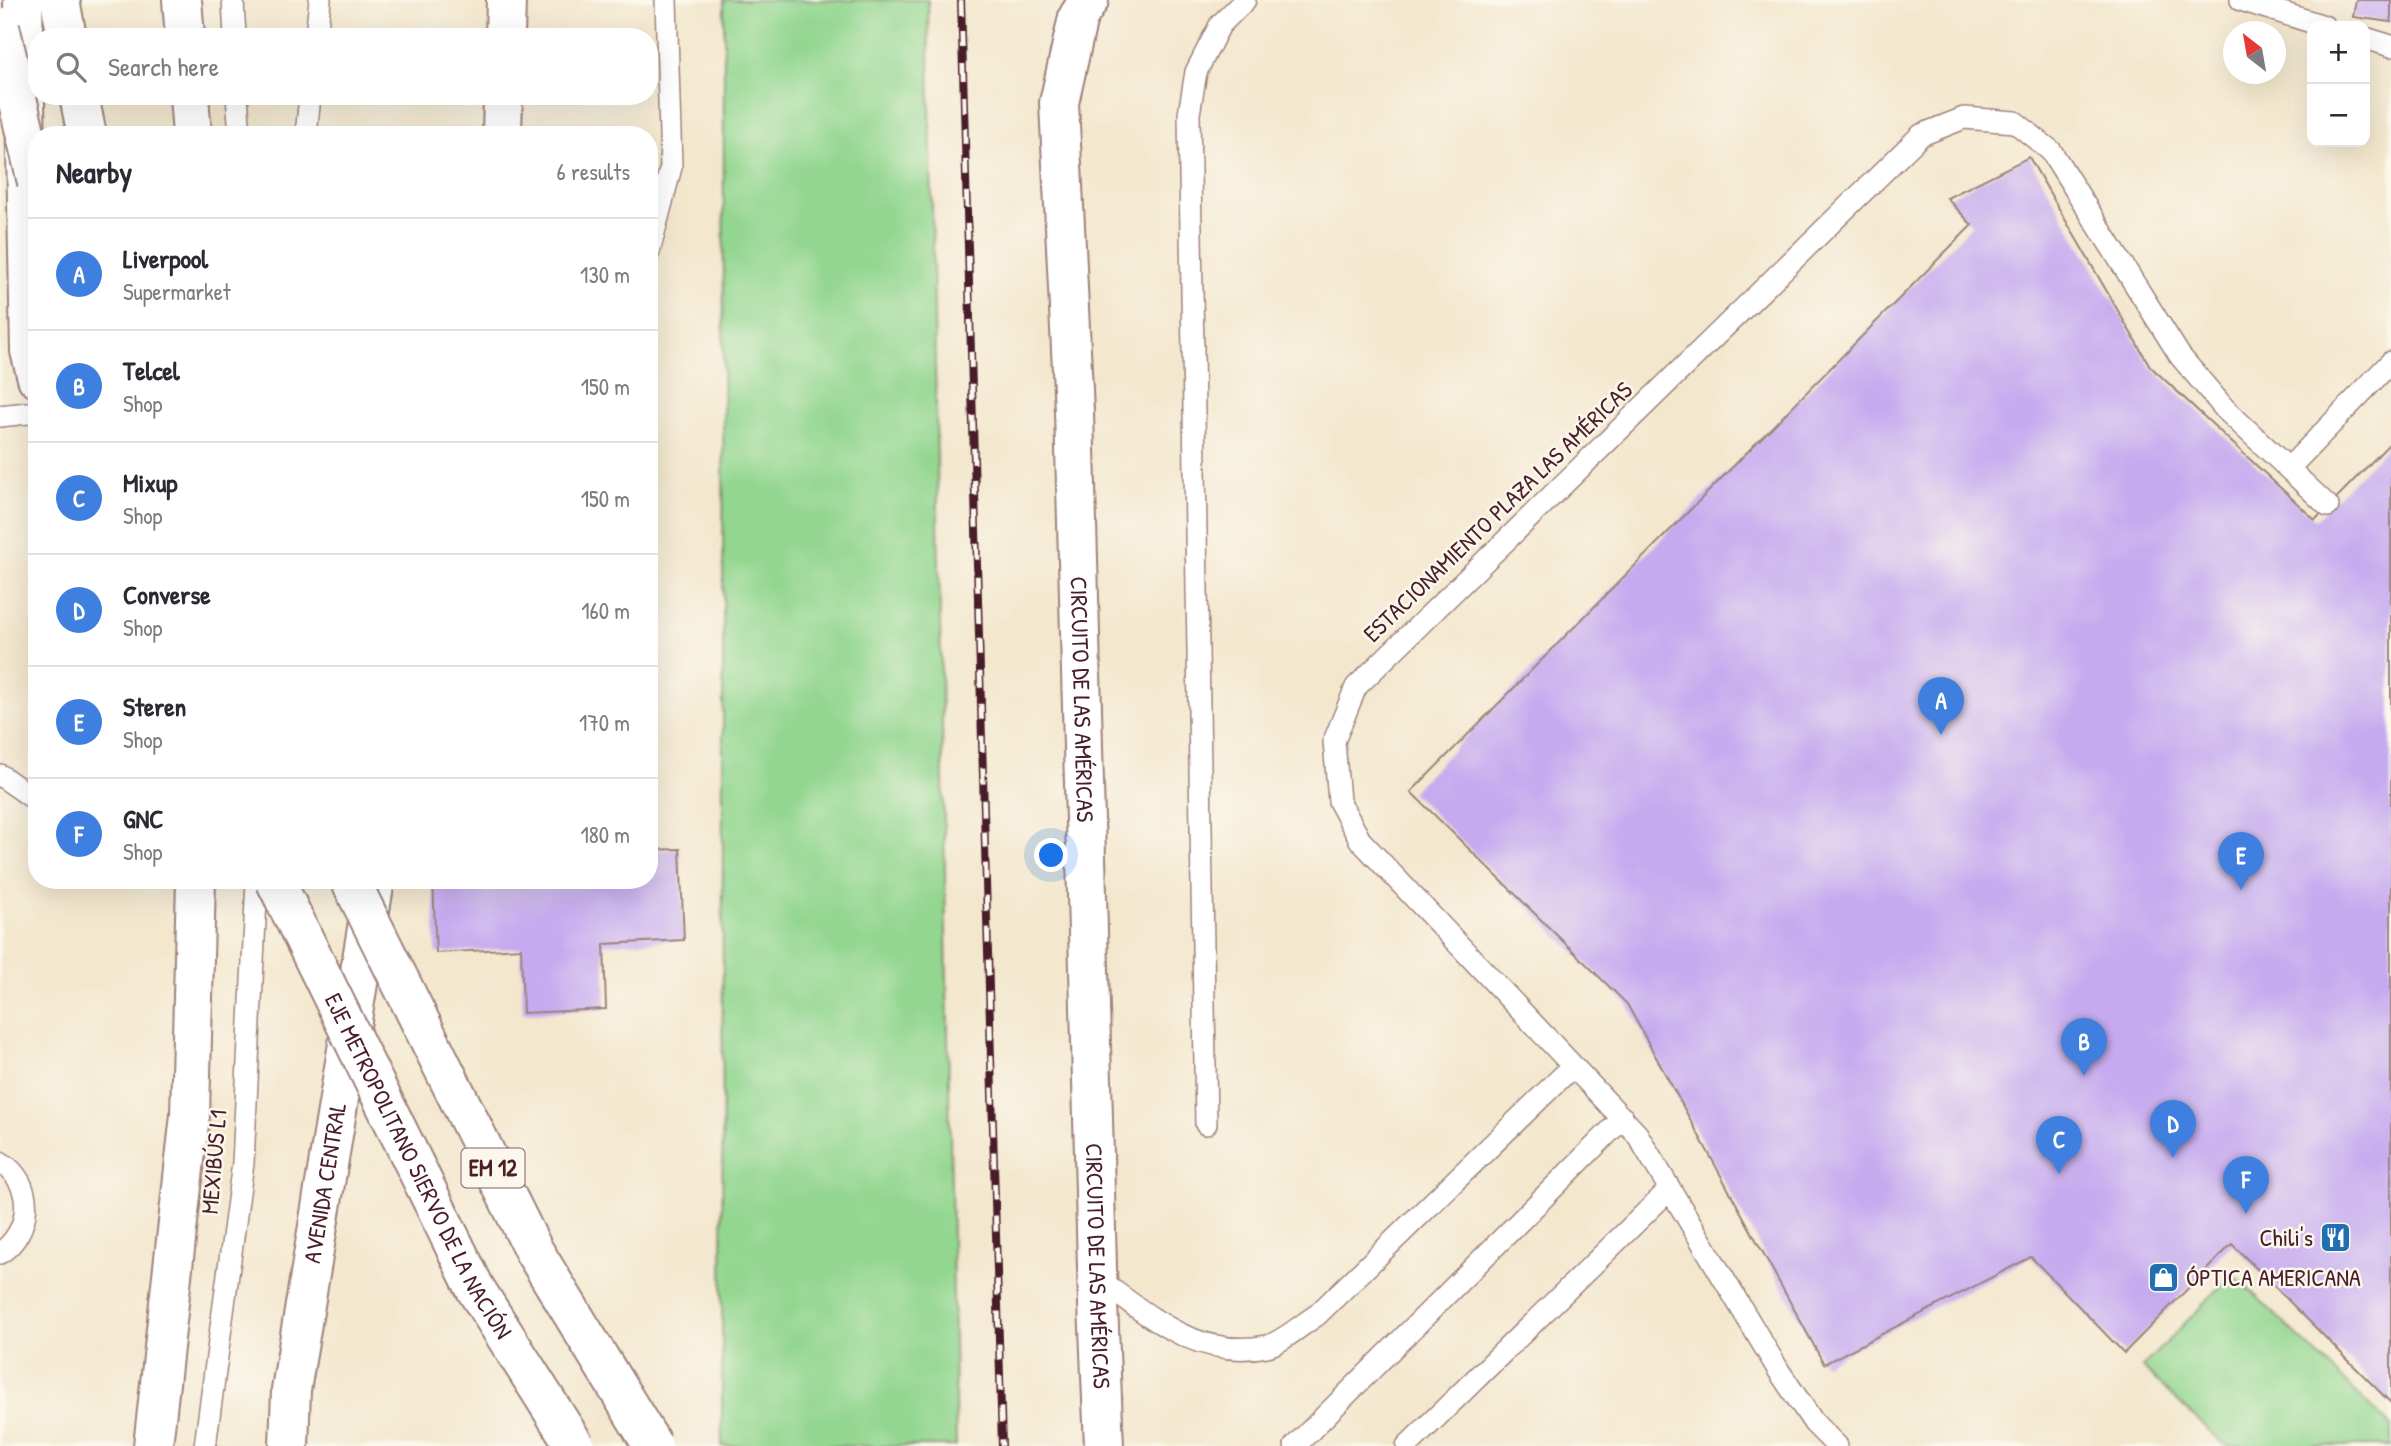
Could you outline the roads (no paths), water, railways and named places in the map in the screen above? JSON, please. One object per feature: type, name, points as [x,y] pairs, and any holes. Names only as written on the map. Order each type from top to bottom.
[{"type":"main road","points":[[23,0],[28,251]]},
{"type":"main road","points":[[60,0],[65,28]]},
{"type":"main road","points":[[182,0],[184,28]]},
{"type":"main road","points":[[505,28],[506,0]]},
{"type":"main road","name":"CIRCUITO DE LAS AMÉRICAS","points":[[1089,0],[1078,17],[1059,103],[1074,411],[1097,1279],[1104,1446]]},
{"type":"main road","points":[[0,27],[28,144]]},
{"type":"main road","points":[[81,105],[85,126]]},
{"type":"main road","points":[[190,105],[191,126]]},
{"type":"main road","points":[[502,126],[503,105]]},
{"type":"main road","points":[[153,1446],[190,1115],[195,889]]},
{"type":"main road","name":"EJE METROPOLITANO SIERVO DE LA NACIÓN","points":[[279,889],[475,1288],[575,1446]]},
{"type":"main road","name":"EM 12","points":[[354,889],[534,1251],[653,1446]]},
{"type":"main road","name":"AVENIDA CENTRAL","points":[[289,1446],[290,1390],[374,889]]},
{"type":"lane","points":[[233,0],[234,28]]},
{"type":"lane","points":[[317,28],[320,0]]},
{"type":"lane","points":[[658,218],[671,167],[666,0]]},
{"type":"lane","points":[[1206,1124],[1189,114],[1196,72],[1220,25],[1245,0]]},
{"type":"lane","points":[[2241,0],[2308,21]]},
{"type":"lane","points":[[2370,40],[2391,46]]},
{"type":"lane","points":[[238,105],[239,126]]},
{"type":"lane","points":[[307,126],[309,105]]},
{"type":"lane","name":"ESTACIONAMIENTO PLAZA LAS AMÉRICAS","points":[[1837,1446],[1814,1423],[1779,1371],[1637,1134],[1360,840],[1339,802],[1334,741],[1356,687],[1921,135],[1964,118],[2015,122],[2051,151],[2180,356],[2225,409],[2328,506]]},
{"type":"lane","points":[[2289,468],[2391,362]]},
{"type":"lane","points":[[0,416],[28,413]]},
{"type":"lane","points":[[0,775],[28,795]]},
{"type":"lane","name":"MEXIBÚS L1","points":[[205,1446],[243,1163],[257,889]]},
{"type":"lane","points":[[1097,1279],[1170,1331],[1220,1348],[1269,1346],[1317,1315],[1573,1066]]},
{"type":"lane","points":[[1295,1446],[1623,1118]]},
{"type":"lane","points":[[0,1162],[19,1180],[26,1197],[26,1215],[21,1232],[10,1247],[0,1253]]},
{"type":"lane","points":[[1406,1446],[1670,1189]]},
{"type":"railway","points":[[961,0],[1002,1446]]},
{"type":"place","name":"Liverpool","points":[[1941,735]]},
{"type":"place","name":"Steren","points":[[2241,890]]},
{"type":"place","name":"Telcel","points":[[2084,1076]]},
{"type":"place","name":"Converse","points":[[2173,1158]]},
{"type":"place","name":"Mixup","points":[[2059,1174]]},
{"type":"place","name":"GNC","points":[[2246,1214]]},
{"type":"place","name":"Chili's","points":[[2336,1238]]},
{"type":"place","name":"ÓPTICA AMERICANA","points":[[2163,1278]]}]
